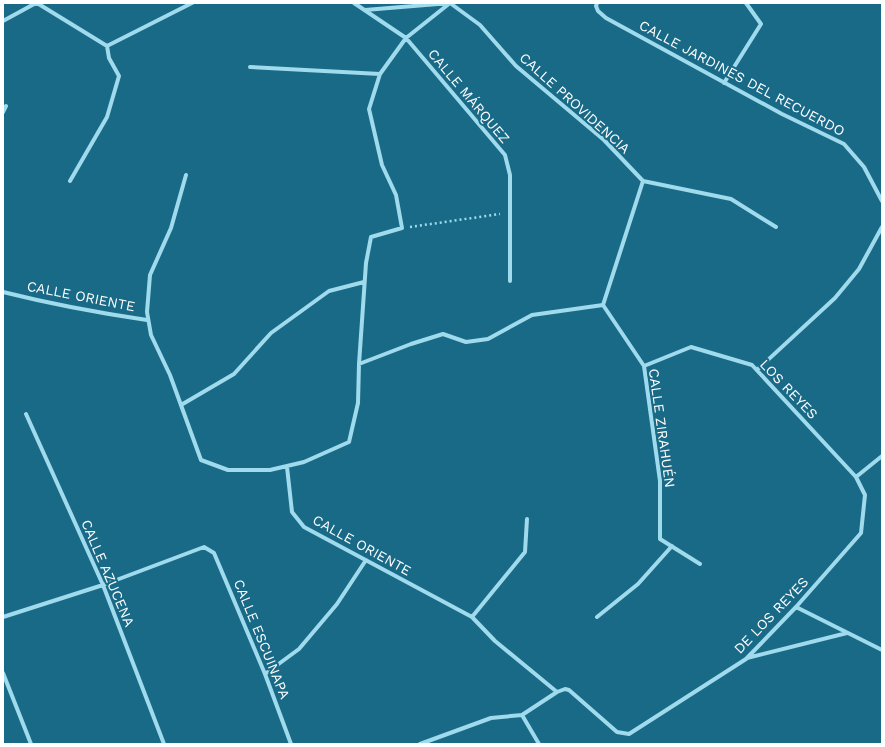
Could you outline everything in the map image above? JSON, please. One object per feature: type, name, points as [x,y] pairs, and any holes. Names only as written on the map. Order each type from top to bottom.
[{"type":"street","points":[[3,20],[36,3],[107,46]]},
{"type":"street","points":[[107,46],[192,3]]},
{"type":"street","name":"CALLE MÁRQUEZ","points":[[354,3],[406,38],[504,155],[510,175],[510,281]]},
{"type":"street","points":[[364,10],[450,3]]},
{"type":"street","points":[[287,467],[304,462],[348,442],[358,403],[364,282],[371,237],[402,228],[396,195],[382,165],[369,109],[380,74],[406,38],[450,3]]},
{"type":"street","name":"CALLE PROVIDENCIA","points":[[450,3],[480,25],[516,66],[604,140],[643,181]]},
{"type":"street","name":"CALLE JARDINES DEL RECUERDO","points":[[597,3],[596,6],[598,11],[606,18],[782,114],[844,144],[864,166],[882,202]]},
{"type":"street","points":[[724,83],[761,24],[746,3]]},
{"type":"street","points":[[70,181],[107,117],[113,97],[118,76],[108,58],[107,46]]},
{"type":"street","points":[[250,67],[380,74]]},
{"type":"street","points":[[3,112],[6,106]]},
{"type":"street","points":[[147,320],[150,275],[171,228],[186,175]]},
{"type":"street","points":[[359,364],[411,344],[443,334],[466,342],[488,339],[532,315],[604,305],[643,181],[732,199],[776,227]]},
{"type":"street","points":[[757,370],[836,298],[860,269],[882,227]]},
{"type":"street","points":[[181,405],[234,374],[271,333],[329,291],[364,282]]},
{"type":"street","name":"CALLE ORIENTE","points":[[3,292],[41,302],[147,320],[151,334],[170,375],[201,460],[228,470],[270,470],[287,467],[292,512],[304,527],[472,617],[495,640],[557,692]]},
{"type":"street","name":"CALLE ZIRAHUÉN","points":[[604,305],[644,366],[660,480],[660,539],[700,564]]},
{"type":"street","name":"LOS REYES","points":[[644,366],[691,348],[752,365],[856,476]]},
{"type":"street","name":"CALLE AZUCENA","points":[[26,414],[103,585],[164,744]]},
{"type":"street","points":[[856,476],[882,456]]},
{"type":"street","name":"DE LOS REYES","points":[[557,692],[565,689],[569,690],[617,732],[630,734],[746,659],[796,607],[861,533],[865,494],[856,476]]},
{"type":"street","points":[[472,617],[525,552],[527,519]]},
{"type":"street","points":[[597,617],[638,584],[672,546]]},
{"type":"street","name":"CALLE ESCUINAPA","points":[[103,585],[204,547],[214,553],[265,674],[291,744]]},
{"type":"street","points":[[265,674],[300,649],[337,604],[366,560]]},
{"type":"street","points":[[3,617],[103,585]]},
{"type":"street","points":[[796,607],[882,650]]},
{"type":"street","points":[[746,659],[847,633]]},
{"type":"street","points":[[3,673],[31,744]]},
{"type":"street","points":[[420,744],[427,743],[491,718],[522,715],[557,692]]},
{"type":"street","points":[[522,715],[539,744]]},
{"type":"path","points":[[402,228],[510,213]]}]
